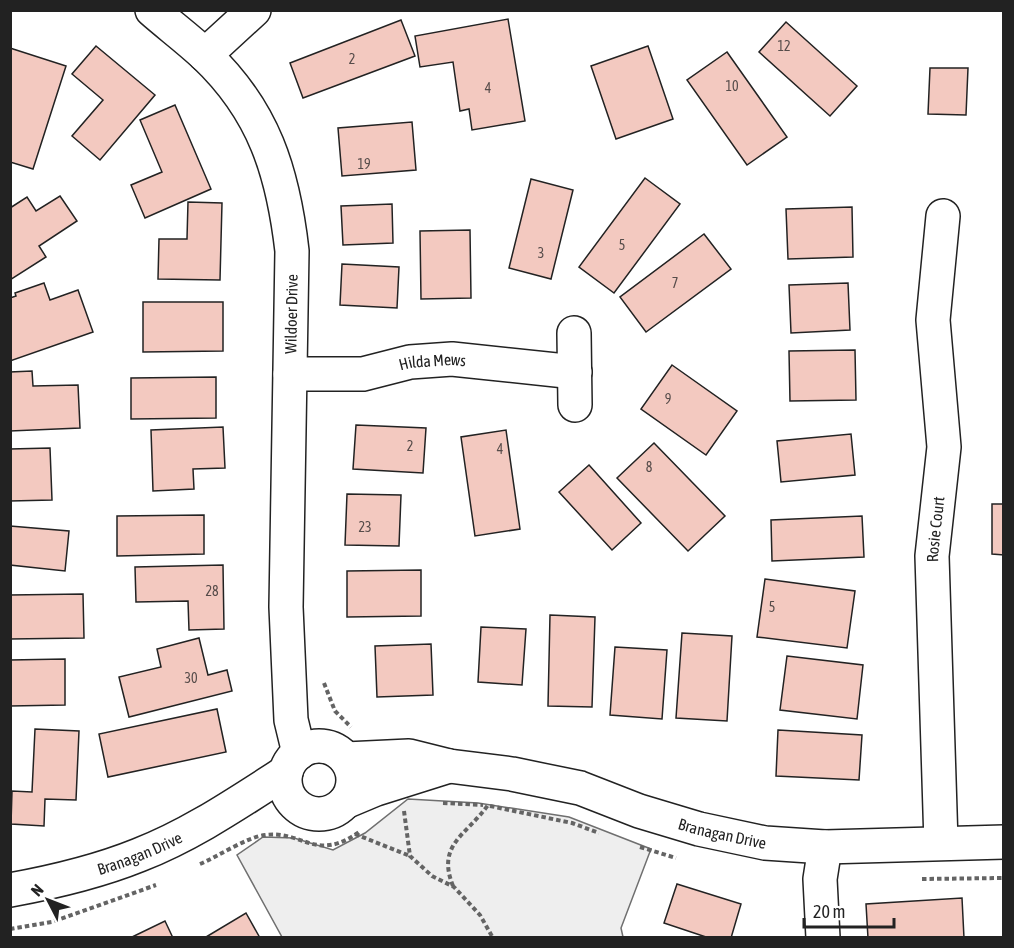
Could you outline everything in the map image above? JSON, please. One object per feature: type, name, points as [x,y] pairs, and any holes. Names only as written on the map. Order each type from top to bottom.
[{"type":"street","name":"Wildoer Drive","points":[[152,10],[205,55],[235,88],[255,117],[269,144],[280,176],[292,251],[286,607],[291,720],[309,766],[353,780],[346,815]]},
{"type":"street","points":[[205,55],[254,10]]},
{"type":"street","name":"Rosie Court","points":[[941,843],[932,556],[944,447],[933,320],[943,216]]},
{"type":"street","points":[[574,333],[575,405]]},
{"type":"street","name":"Hilda Mews","points":[[290,374],[363,374],[410,363],[441,359],[575,372]]},
{"type":"street","name":"Branagan Drive","points":[[10,890],[70,878],[140,855],[195,829],[309,766],[409,756],[449,766],[512,774],[580,788],[639,811],[699,829],[765,843],[825,847],[1004,842]]},
{"type":"street","points":[[309,766],[297,806],[316,814],[346,815]]},
{"type":"street","name":"Branagan Drive","points":[[346,815],[376,789],[449,766]]},
{"type":"street","points":[[823,938],[820,879],[825,847]]},
{"type":"path","points":[[402,801],[410,856]]},
{"type":"path","points":[[434,802],[488,805],[458,837],[448,853],[448,869],[454,887]]},
{"type":"path","points":[[346,815],[364,829]]},
{"type":"path","points":[[346,815],[410,856],[432,876],[454,887],[480,915],[493,938]]},
{"type":"path","points":[[191,869],[263,835],[278,836],[325,847],[346,815]]},
{"type":"path","points":[[10,929],[52,922],[160,883]]},
{"type":"shaded area","points":[[408,799],[478,803],[569,817],[651,849],[621,928],[623,937],[282,937],[237,855],[263,837],[294,838],[333,850],[365,833]]},
{"type":"building","points":[[508,19],[525,121],[472,130],[469,109],[460,111],[453,62],[420,67],[415,36]]},
{"type":"building","points":[[401,20],[415,56],[303,98],[290,63]]},
{"type":"building","points":[[786,22],[857,86],[830,116],[759,52]]},
{"type":"building","points":[[96,46],[155,95],[100,160],[72,136],[103,100],[72,74]]},
{"type":"building","points":[[648,46],[673,119],[616,139],[591,66]]},
{"type":"building","points":[[10,48],[66,66],[33,169],[10,162]]},
{"type":"building","points":[[727,52],[787,137],[747,165],[687,80]]},
{"type":"building","points":[[930,68],[968,68],[966,115],[928,114]]},
{"type":"building","points":[[175,105],[211,189],[145,218],[131,185],[162,172],[140,120]]},
{"type":"building","points":[[412,122],[416,170],[342,176],[338,128]]},
{"type":"building","points":[[645,178],[680,204],[614,293],[579,267]]},
{"type":"building","points":[[531,179],[573,190],[551,279],[509,268]]},
{"type":"building","points":[[60,196],[77,221],[39,246],[46,257],[10,280],[10,208],[27,197],[36,211]]},
{"type":"building","points":[[188,202],[222,203],[220,280],[158,279],[159,239],[187,239]]},
{"type":"building","points":[[392,204],[393,243],[343,245],[341,206]]},
{"type":"building","points":[[852,207],[853,257],[788,259],[786,209]]},
{"type":"building","points":[[470,230],[471,298],[421,299],[420,231]]},
{"type":"building","points":[[704,234],[731,269],[646,332],[620,297]]},
{"type":"building","points":[[342,264],[399,267],[397,308],[340,305]]},
{"type":"building","points":[[44,283],[50,300],[78,290],[93,332],[10,361],[10,298],[16,296],[15,293]]},
{"type":"building","points":[[848,283],[850,330],[791,333],[789,285]]},
{"type":"building","points":[[143,302],[223,302],[223,351],[143,352]]},
{"type":"building","points":[[855,350],[856,400],[790,401],[789,351]]},
{"type":"building","points":[[672,365],[737,411],[706,455],[641,409]]},
{"type":"building","points":[[32,371],[33,386],[78,385],[80,428],[10,431],[10,372]]},
{"type":"building","points":[[216,377],[216,418],[131,419],[131,378]]},
{"type":"building","points":[[356,425],[426,428],[423,473],[353,469]]},
{"type":"building","points":[[223,427],[225,468],[193,469],[194,489],[153,491],[151,430]]},
{"type":"building","points":[[506,430],[520,529],[475,536],[461,437]]},
{"type":"building","points":[[851,434],[855,475],[781,482],[777,441]]},
{"type":"building","points":[[654,443],[725,516],[688,551],[617,478]]},
{"type":"building","points":[[50,448],[52,500],[10,501],[10,449]]},
{"type":"building","points":[[589,465],[641,523],[612,550],[559,492]]},
{"type":"building","points":[[347,494],[401,495],[399,546],[345,545]]},
{"type":"building","points":[[992,504],[1004,504],[1004,555],[992,554]]},
{"type":"building","points":[[204,515],[204,554],[117,556],[117,516]]},
{"type":"building","points":[[862,516],[864,557],[772,561],[771,520]]},
{"type":"building","points":[[10,526],[69,531],[65,571],[10,565]]},
{"type":"building","points":[[223,565],[224,629],[189,630],[188,601],[136,602],[135,567]]},
{"type":"building","points":[[421,570],[421,616],[347,617],[347,571]]},
{"type":"building","points":[[765,579],[855,591],[847,648],[757,637]]},
{"type":"building","points":[[83,594],[84,638],[10,639],[10,595]]},
{"type":"building","points":[[550,615],[595,617],[592,707],[548,706]]},
{"type":"building","points":[[481,627],[526,629],[522,685],[478,682]]},
{"type":"building","points":[[682,633],[732,636],[727,721],[676,718]]},
{"type":"building","points":[[199,638],[208,675],[227,670],[232,691],[129,717],[119,677],[161,667],[157,649]]},
{"type":"building","points":[[431,644],[433,695],[377,697],[375,646]]},
{"type":"building","points":[[615,647],[667,650],[662,719],[610,715]]},
{"type":"building","points":[[787,656],[863,665],[857,719],[780,710]]},
{"type":"building","points":[[65,659],[65,705],[10,706],[10,660]]},
{"type":"building","points":[[217,709],[226,752],[108,777],[99,734]]},
{"type":"building","points":[[35,729],[79,731],[76,800],[45,799],[44,826],[11,824],[12,791],[32,792]]},
{"type":"building","points":[[778,730],[862,735],[859,780],[776,776]]},
{"type":"building","points":[[677,884],[741,904],[731,938],[709,938],[664,923]]},
{"type":"building","points":[[962,898],[964,938],[868,938],[866,904]]},
{"type":"building","points":[[246,913],[260,938],[206,938],[206,937]]},
{"type":"building","points":[[165,921],[173,938],[130,938]]}]
